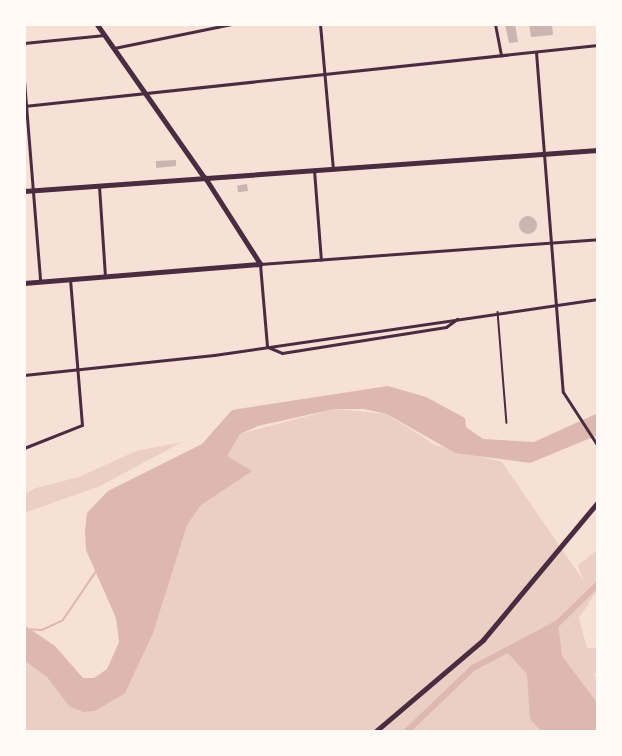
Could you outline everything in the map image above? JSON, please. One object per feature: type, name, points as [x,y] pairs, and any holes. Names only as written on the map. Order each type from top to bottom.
[{"type":"main road","points":[[24,191],[598,150]]},
{"type":"street","points":[[97,24],[147,94],[260,264],[267,346]]},
{"type":"street","points":[[114,48],[211,26],[232,24]]},
{"type":"street","points":[[320,24],[333,169]]},
{"type":"street","points":[[495,24],[501,56]]},
{"type":"street","points":[[24,43],[105,35]]},
{"type":"street","points":[[25,106],[598,45]]},
{"type":"street","points":[[536,51],[563,392],[576,417],[598,446]]},
{"type":"street","points":[[24,80],[40,282]]},
{"type":"street","points":[[314,170],[321,260]]},
{"type":"street","points":[[99,186],[105,276]]},
{"type":"street","points":[[24,283],[598,239]]},
{"type":"street","points":[[24,448],[79,428],[83,422],[70,279]]},
{"type":"street","points":[[24,375],[267,346],[598,299]]},
{"type":"street","points":[[267,346],[282,353],[446,327],[459,318]]},
{"type":"street","points":[[375,732],[483,640],[598,501]]},
{"type":"lane","points":[[498,312],[507,423]]},
{"type":"shaded area","points":[[388,386],[426,397],[465,418],[466,427],[483,439],[534,442],[598,413],[598,435],[530,463],[455,453],[387,414],[364,409],[334,409],[258,426],[240,434],[227,456],[252,471],[201,505],[187,525],[153,633],[125,693],[95,711],[83,712],[69,706],[47,677],[24,660],[24,625],[55,646],[83,678],[94,678],[107,669],[119,642],[116,618],[86,550],[85,531],[87,513],[108,491],[202,444],[232,410]]},
{"type":"shaded area","points":[[334,409],[387,414],[435,445],[502,462],[583,580],[578,565],[598,549],[598,589],[579,618],[587,648],[598,648],[598,673],[593,674],[598,680],[598,732],[24,732],[24,642],[83,698],[124,667],[111,556],[227,455],[240,434]]},
{"type":"shaded area","points":[[182,442],[100,486],[24,513],[24,494],[36,488],[79,477],[136,451]]},
{"type":"shaded area","points":[[558,623],[562,656],[598,704],[598,732],[542,732],[530,719],[527,674],[506,651]]},
{"type":"building","points":[[505,24],[515,24],[518,42],[509,43]]},
{"type":"building","points":[[529,24],[552,24],[553,35],[531,37]]},
{"type":"building","points":[[176,160],[176,166],[156,168],[156,161]]},
{"type":"building","points":[[247,184],[248,191],[238,192],[237,185]]},
{"type":"building","points":[[528,216],[534,219],[537,225],[534,231],[528,234],[522,231],[519,225],[522,219]]},
{"type":"waterway","points":[[24,629],[42,630],[63,620],[95,573]]},
{"type":"waterway","points":[[406,732],[473,668],[558,623],[598,584]]}]
